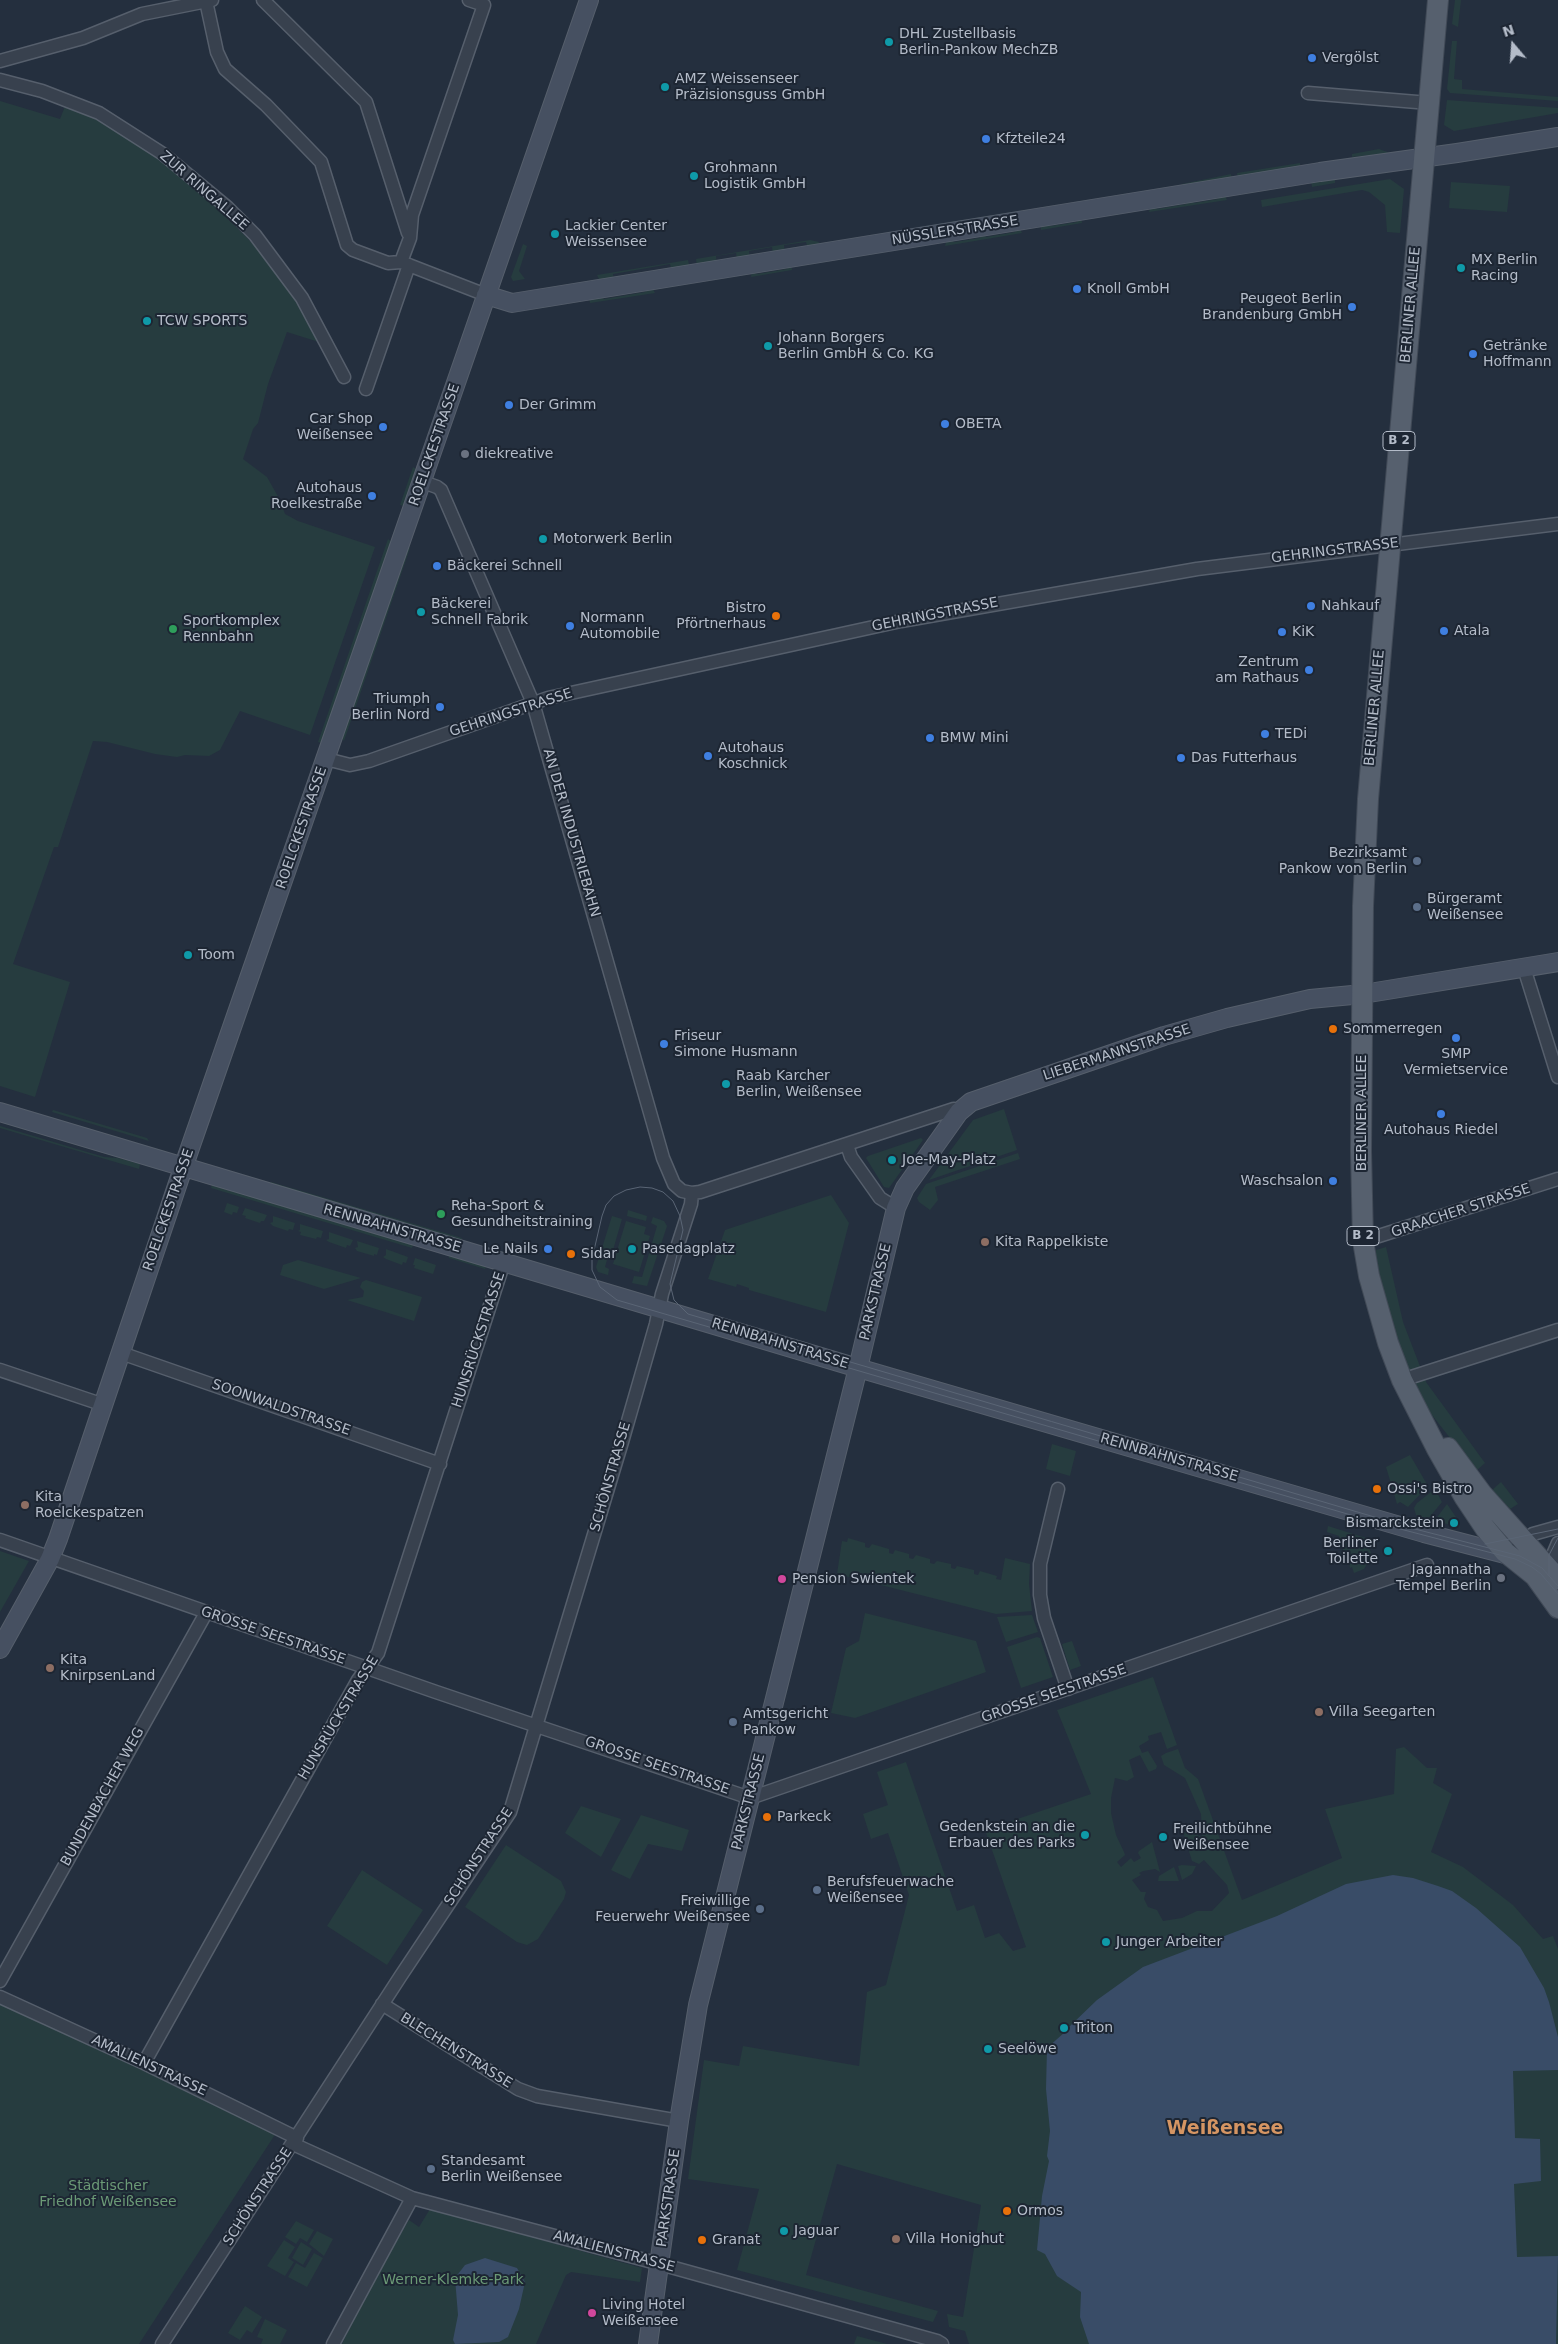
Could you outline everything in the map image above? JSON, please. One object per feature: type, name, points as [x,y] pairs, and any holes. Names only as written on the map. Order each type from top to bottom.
[{"type":"main road","name":"BERLINER ALLEE","points":[[1438,0],[1368,799],[1363,906],[1361,1151],[1363,1241],[1376,1307],[1402,1380],[1464,1498],[1485,1528],[1509,1556],[1535,1576],[1558,1608]]},
{"type":"main road","name":"BERLINER ALLEE","points":[[1418,1409],[1482,1494],[1526,1540],[1556,1576]]},
{"type":"main road","name":"RENNBAHNSTRASSE","points":[[1509,1556],[1535,1564],[1556,1576]]},
{"type":"street","points":[[263,0],[366,102],[410,238]]},
{"type":"street","points":[[366,389],[405,263],[412,216],[485,3],[468,0]]},
{"type":"street","name":"ROELCKESTRASSE","points":[[0,1648],[50,1559],[104,1405],[183,1168],[589,0]]},
{"type":"street","points":[[0,61],[83,38],[142,14],[209,1],[217,52],[225,69],[266,105],[321,162],[347,245],[353,250],[388,263],[405,263],[486,296]]},
{"type":"street","name":"ZUR RINGALLEE","points":[[0,80],[42,91],[99,113],[163,154],[228,207],[254,235],[297,290],[344,377]]},
{"type":"street","points":[[1308,93],[1429,103]]},
{"type":"street","name":"NÜSSLERSTRASSE","points":[[486,296],[512,303],[1309,174],[1558,137]]},
{"type":"street","name":"AN DER INDUSTRIEBAHN","points":[[423,482],[437,486],[441,490],[534,703],[668,1174],[682,1191],[692,1194]]},
{"type":"street","name":"GEHRINGSTRASSE","points":[[326,759],[350,765],[369,761],[534,703],[613,682],[800,642],[1061,591],[1197,569],[1558,524]]},
{"type":"street","name":"LIEBERMANNSTRASSE","points":[[692,1194],[954,1109],[959,1112],[971,1102],[1157,1039],[1227,1018],[1310,999],[1363,994],[1558,962]]},
{"type":"street","points":[[1524,968],[1558,1077]]},
{"type":"street","name":"RENNBAHNSTRASSE","points":[[0,1112],[858,1368],[1433,1536],[1509,1556]]},
{"type":"street","name":"PARKSTRASSE","points":[[648,2344],[679,2122],[698,2005],[858,1368],[896,1208],[905,1188],[959,1112]]},
{"type":"street","points":[[847,1145],[851,1157],[880,1198],[896,1208]]},
{"type":"street","name":"GRAACHER STRASSE","points":[[1363,1241],[1558,1179]]},
{"type":"street","points":[[658,1308],[691,1204],[692,1194]]},
{"type":"street","name":"HUNSRÜCKSTRASSE","points":[[144,2063],[358,1680],[378,1653],[504,1262]]},
{"type":"street","name":"SCHÖNSTRASSE","points":[[162,2344],[382,2004],[510,1812],[522,1778],[616,1461],[656,1324],[658,1308]]},
{"type":"street","points":[[1402,1380],[1558,1330]]},
{"type":"street","name":"SOONWALDSTRASSE","points":[[121,1353],[440,1464]]},
{"type":"street","points":[[0,1370],[104,1405]]},
{"type":"street","points":[[1058,1489],[1042,1556],[1040,1595],[1044,1618],[1068,1689]]},
{"type":"street","points":[[1509,1556],[1538,1532],[1558,1527]]},
{"type":"street","name":"GROSSE SEESTRASSE","points":[[0,1540],[367,1669],[750,1798],[1427,1565]]},
{"type":"street","points":[[1556,1576],[1552,1557],[1558,1543]]},
{"type":"street","name":"BUNDENBACHER WEG","points":[[0,1981],[206,1613]]},
{"type":"street","name":"AMALIENSTRASSE","points":[[0,1997],[144,2063],[295,2141],[412,2198],[660,2264],[937,2341],[942,2344]]},
{"type":"street","name":"BLECHENSTRASSE","points":[[382,2004],[518,2089],[537,2096],[679,2122]]},
{"type":"street","points":[[333,2344],[412,2198]]},
{"type":"green space","points":[[1455,0],[1461,0],[1458,27],[1452,24]]},
{"type":"green space","points":[[1452,41],[1457,41],[1454,79],[1462,80],[1462,89],[1558,97],[1558,101],[1450,93],[1447,89]]},
{"type":"green space","points":[[1447,100],[1558,108],[1558,113],[1454,131],[1444,125]]},
{"type":"green space","name":"Sportkomplex Rennbahn","points":[[0,101],[60,119],[66,104],[92,114],[147,148],[202,193],[263,254],[299,302],[322,343],[287,332],[268,384],[258,423],[253,429],[243,459],[267,477],[280,500],[285,514],[298,521],[375,547],[310,735],[240,711],[220,750],[209,756],[185,755],[177,757],[155,754],[107,742],[93,741],[58,847],[54,847],[13,964],[70,982],[35,1097],[0,1086]]},
{"type":"green space","points":[[1379,149],[1390,153],[1352,157],[1352,154]]},
{"type":"green space","points":[[1300,163],[1300,167],[1238,180],[1237,173]]},
{"type":"green space","points":[[1231,174],[1232,181],[1217,183],[1214,180],[1187,184],[1183,189],[1182,184]]},
{"type":"green space","points":[[1390,179],[1404,189],[1400,233],[1387,232],[1385,205],[1369,192],[1362,190],[1262,207],[1261,200]]},
{"type":"green space","points":[[1311,180],[1335,180],[1335,183],[1312,187]]},
{"type":"green space","points":[[1451,182],[1510,186],[1507,212],[1449,208]]},
{"type":"green space","points":[[1220,194],[1224,194],[1227,200],[1149,212],[1151,206],[1154,205],[1157,209],[1186,204],[1191,199],[1194,203],[1218,199]]},
{"type":"green space","points":[[1019,211],[1018,216],[1013,216],[1010,213],[990,217],[988,221],[929,230],[926,226]]},
{"type":"green space","points":[[1079,217],[1081,217],[1082,223],[1041,230],[1041,223],[1047,223],[1050,226],[1077,222]]},
{"type":"green space","points":[[1017,227],[1019,227],[1022,233],[945,246],[947,239],[950,238],[954,242],[980,238],[980,234],[983,233],[986,237],[1015,232]]},
{"type":"green space","points":[[810,240],[819,242],[817,248],[808,250],[806,242],[784,245],[785,254],[773,255],[772,247],[749,251],[750,259],[737,261],[736,253],[716,256],[717,265],[697,268],[696,259]]},
{"type":"green space","points":[[523,244],[527,246],[519,271],[525,279],[513,281],[511,277]]},
{"type":"green space","points":[[688,260],[690,269],[672,272],[670,264],[613,274],[614,281],[601,283],[597,275]]},
{"type":"green space","points":[[790,264],[792,270],[751,277],[752,271],[757,274],[787,269]]},
{"type":"green space","points":[[652,287],[655,293],[590,303],[589,297],[600,295],[604,299],[645,292],[647,288]]},
{"type":"green space","points":[[413,467],[419,471],[407,507],[400,505]]},
{"type":"green space","points":[[388,539],[394,544],[322,743],[318,742]]},
{"type":"green space","points":[[408,547],[410,548],[344,741],[342,738]]},
{"type":"green space","points":[[1004,1109],[1017,1150],[929,1180],[973,1120]]},
{"type":"green space","points":[[53,1110],[147,1138],[149,1141],[52,1112]]},
{"type":"green space","points":[[0,1126],[104,1157],[118,1158],[140,1164],[139,1169],[0,1128]]},
{"type":"green space","points":[[921,1138],[923,1140],[889,1188],[884,1187],[866,1158]]},
{"type":"green space","points":[[1018,1153],[1020,1159],[935,1187],[938,1200],[930,1210],[919,1202],[917,1198],[926,1184]]},
{"type":"green space","points":[[271,1182],[462,1238],[461,1240],[269,1184]]},
{"type":"green space","points":[[212,1185],[413,1245],[412,1248],[211,1188]]},
{"type":"green space","points":[[831,1195],[849,1223],[826,1312],[749,1290],[749,1288],[737,1284],[736,1287],[708,1279],[725,1230]]},
{"type":"green space","points":[[227,1203],[239,1207],[237,1213],[233,1212],[232,1215],[224,1212]]},
{"type":"green space","points":[[245,1208],[267,1215],[264,1221],[260,1223],[245,1218],[246,1216],[242,1215]]},
{"type":"green space","points":[[628,1210],[647,1216],[646,1221],[627,1216]]},
{"type":"green space","points":[[273,1216],[295,1223],[293,1230],[289,1229],[288,1231],[273,1226],[270,1223],[273,1222]]},
{"type":"green space","points":[[612,1216],[622,1219],[611,1257],[608,1256],[605,1267],[609,1269],[608,1275],[598,1272],[596,1267]]},
{"type":"green space","points":[[653,1217],[664,1221],[667,1226],[647,1286],[632,1283],[634,1276],[642,1277],[657,1226],[651,1223]]},
{"type":"green space","points":[[626,1221],[646,1227],[644,1234],[650,1236],[639,1272],[613,1264]]},
{"type":"green space","points":[[300,1224],[323,1231],[321,1238],[317,1237],[316,1239],[300,1235],[301,1232],[298,1231],[300,1230]]},
{"type":"green space","points":[[329,1232],[353,1240],[350,1246],[347,1245],[346,1248],[326,1240],[329,1239]]},
{"type":"green space","points":[[357,1241],[379,1248],[377,1255],[374,1254],[374,1256],[357,1251],[355,1248],[358,1247]]},
{"type":"green space","points":[[1386,1247],[1403,1322],[1426,1382],[1485,1463],[1476,1471],[1428,1410],[1382,1303],[1373,1251]]},
{"type":"green space","points":[[386,1249],[408,1257],[406,1263],[403,1262],[402,1265],[383,1257],[386,1255]]},
{"type":"green space","points":[[449,1256],[486,1266],[485,1269],[449,1258]]},
{"type":"green space","points":[[415,1258],[436,1265],[433,1274],[414,1268]]},
{"type":"green space","points":[[298,1260],[361,1278],[324,1289],[280,1275],[283,1265]]},
{"type":"green space","points":[[366,1280],[422,1297],[414,1321],[347,1300],[363,1297],[364,1291],[360,1287],[362,1282]]},
{"type":"green space","points":[[1052,1444],[1076,1451],[1070,1476],[1046,1469]]},
{"type":"green space","points":[[1410,1455],[1428,1486],[1408,1507],[1400,1502],[1397,1504],[1386,1467]]},
{"type":"green space","points":[[1501,1482],[1518,1504],[1510,1509],[1492,1490]]},
{"type":"green space","points":[[1435,1489],[1442,1502],[1428,1519],[1416,1515],[1414,1508],[1417,1503]]},
{"type":"green space","points":[[1447,1504],[1458,1520],[1450,1525],[1435,1520]]},
{"type":"green space","points":[[1328,1526],[1366,1538],[1371,1553],[1364,1569],[1354,1573],[1352,1567],[1350,1568],[1348,1554],[1345,1554],[1342,1547],[1345,1546],[1343,1540],[1340,1541],[1339,1536],[1327,1532]]},
{"type":"green space","points":[[848,1538],[865,1543],[865,1547],[869,1548],[872,1544],[889,1549],[889,1553],[893,1554],[895,1550],[909,1554],[909,1558],[913,1559],[916,1555],[930,1559],[930,1563],[934,1564],[937,1561],[951,1564],[951,1568],[955,1569],[957,1566],[974,1570],[974,1574],[978,1575],[980,1571],[997,1576],[996,1579],[1001,1580],[1005,1558],[1030,1564],[1029,1584],[1032,1611],[996,1614],[837,1574],[842,1541],[847,1542]]},
{"type":"green space","points":[[0,1551],[29,1561],[0,1612]]},
{"type":"green space","points":[[865,1613],[976,1641],[986,1672],[855,1718],[831,1713],[846,1648],[859,1641]]},
{"type":"green space","points":[[1032,1615],[1038,1632],[1006,1642],[997,1617]]},
{"type":"green space","points":[[1037,1637],[1040,1638],[1053,1677],[1021,1688],[1007,1647]]},
{"type":"green space","points":[[1072,1641],[1081,1666],[1070,1670],[1062,1644]]},
{"type":"green space","points":[[1153,1677],[1177,1745],[1167,1749],[1161,1732],[1148,1736],[1149,1740],[1139,1746],[1142,1753],[1148,1751],[1157,1766],[1156,1769],[1149,1772],[1140,1755],[1129,1760],[1134,1777],[1127,1781],[1115,1778],[1111,1798],[1111,1813],[1116,1835],[1125,1855],[1117,1862],[1121,1867],[1131,1858],[1134,1862],[1141,1858],[1138,1853],[1139,1851],[1152,1842],[1160,1872],[1155,1869],[1143,1871],[1139,1873],[1141,1875],[1132,1880],[1141,1892],[1146,1892],[1144,1899],[1148,1907],[1157,1910],[1163,1921],[1182,1918],[1197,1911],[1212,1911],[1229,1893],[1227,1885],[1204,1860],[1199,1864],[1192,1861],[1183,1832],[1198,1832],[1198,1836],[1202,1836],[1201,1814],[1185,1778],[1164,1765],[1161,1756],[1178,1749],[1185,1768],[1198,1779],[1242,1900],[1342,1858],[1325,1809],[1394,1794],[1396,1749],[1404,1747],[1427,1768],[1437,1768],[1433,1783],[1452,1794],[1431,1852],[1463,1867],[1513,1905],[1543,1939],[1553,1936],[1558,1949],[1558,2344],[969,2344],[965,2331],[949,2327],[947,2314],[963,2317],[981,2205],[837,2164],[806,2275],[938,2311],[933,2322],[737,2270],[759,2189],[688,2179],[704,2060],[739,2066],[743,2046],[859,2066],[867,1992],[886,1985],[909,1895],[888,1833],[871,1839],[863,1814],[888,1805],[877,1772],[906,1762],[957,1911],[974,1905],[985,1938],[999,1933],[1013,1951],[1026,1947],[985,1830],[1091,1794],[1057,1710]]},
{"type":"green space","points":[[581,1806],[621,1819],[601,1857],[565,1833]]},
{"type":"green space","points":[[641,1815],[689,1830],[682,1851],[648,1844],[630,1879],[611,1870]]},
{"type":"green space","points":[[506,1845],[561,1881],[566,1892],[564,1899],[538,1939],[527,1945],[517,1942],[465,1907]]},
{"type":"green space","points":[[1178,1866],[1196,1866],[1192,1874],[1182,1880]]},
{"type":"green space","points":[[1174,1867],[1179,1881],[1158,1881],[1159,1876]]},
{"type":"green space","points":[[362,1870],[423,1910],[387,1965],[327,1926]]},
{"type":"green space","name":"Städtischer Friedhof Weißensee","points":[[0,2003],[276,2133],[139,2344],[0,2344]]},
{"type":"green space","name":"Werner-Klemke-Park","points":[[430,2209],[642,2268],[640,2282],[571,2272],[566,2275],[536,2344],[342,2344],[374,2278],[409,2220],[419,2227]]},
{"type":"green space","points":[[296,2221],[314,2230],[307,2242],[300,2238],[296,2244],[285,2237]]},
{"type":"green space","points":[[317,2231],[333,2239],[324,2256],[309,2244]]},
{"type":"green space","points":[[284,2240],[295,2247],[288,2258],[294,2262],[285,2276],[267,2266]]},
{"type":"green space","points":[[301,2242],[312,2249],[303,2265],[292,2258]]},
{"type":"green space","points":[[314,2253],[323,2258],[307,2287],[288,2277],[296,2263],[305,2268]]},
{"type":"green space","points":[[245,2306],[262,2317],[252,2333],[247,2330],[240,2340],[228,2333]]},
{"type":"green space","points":[[265,2319],[287,2330],[280,2344],[261,2344],[263,2339],[257,2337]]},
{"type":"green space","points":[[857,2336],[887,2344],[854,2344]]},
{"type":"water","points":[[1393,1875],[1413,1878],[1452,1891],[1476,1908],[1520,1947],[1544,1988],[1549,2002],[1558,2037],[1558,2070],[1513,2071],[1515,2138],[1540,2139],[1541,2181],[1514,2184],[1517,2257],[1558,2256],[1556,2344],[1089,2344],[1080,2317],[1081,2292],[1057,2276],[1045,2254],[1037,2250],[1042,2196],[1049,2161],[1047,2156],[1050,2131],[1046,2089],[1047,2048],[1065,2032],[1063,2029],[1065,2026],[1070,2026],[1097,2000],[1143,1967],[1277,1916],[1346,1884]]},
{"type":"water","points":[[485,2258],[517,2268],[525,2282],[519,2309],[508,2337],[499,2342],[455,2344],[453,2340],[458,2315],[455,2278],[465,2265]]},
{"type":"tram line","points":[[1558,1586],[1542,1568],[1520,1556],[1415,1529],[688,1314],[674,1300],[670,1284],[683,1230],[680,1216],[673,1201],[663,1192],[652,1188],[640,1187],[626,1190],[614,1196],[606,1205],[592,1259],[592,1270],[600,1287],[617,1300],[1385,1525],[1515,1559],[1532,1567],[1541,1574],[1558,1594]]},
{"type":"tram line","points":[[1485,1544],[1558,1529]]},
{"type":"tram line","points":[[1549,1576],[1549,1555],[1558,1538]]},
{"type":"place","name":"DHL Zustellbasis Berlin-Pankow MechZB","points":[[889,42]]},
{"type":"place","name":"Vergölst","points":[[1312,58]]},
{"type":"place","name":"AMZ Weissenseer Präzisionsguss GmbH","points":[[665,87]]},
{"type":"place","name":"Kfzteile24","points":[[986,139]]},
{"type":"place","name":"Grohmann Logistik GmbH","points":[[694,176]]},
{"type":"place","name":"Lackier Center Weissensee","points":[[555,234]]},
{"type":"place","name":"MX Berlin Racing","points":[[1461,268]]},
{"type":"place","name":"Knoll GmbH","points":[[1077,289]]},
{"type":"place","name":"Peugeot Berlin Brandenburg GmbH","points":[[1352,307]]},
{"type":"place","name":"TCW SPORTS","points":[[147,321]]},
{"type":"place","name":"Johann Borgers Berlin GmbH & Co. KG","points":[[768,346]]},
{"type":"place","name":"Getränke Hoffmann","points":[[1473,354]]},
{"type":"place","name":"Der Grimm","points":[[509,405]]},
{"type":"place","name":"OBETA","points":[[945,424]]},
{"type":"place","name":"Car Shop Weißensee","points":[[383,427]]},
{"type":"place","name":"diekreative","points":[[465,454]]},
{"type":"place","name":"Autohaus Roelkestraße","points":[[372,496]]},
{"type":"place","name":"Motorwerk Berlin","points":[[543,539]]},
{"type":"place","name":"Bäckerei Schnell","points":[[437,566]]},
{"type":"place","name":"Nahkauf","points":[[1311,606]]},
{"type":"place","name":"Bäckerei Schnell Fabrik","points":[[421,612]]},
{"type":"place","name":"Bistro Pförtnerhaus","points":[[776,616]]},
{"type":"place","name":"Normann Automobile","points":[[570,626]]},
{"type":"place","name":"Sportkomplex Rennbahn","points":[[173,629]]},
{"type":"place","name":"Atala","points":[[1444,631]]},
{"type":"place","name":"KiK","points":[[1282,632]]},
{"type":"place","name":"Zentrum am Rathaus","points":[[1309,670]]},
{"type":"place","name":"Triumph Berlin Nord","points":[[440,707]]},
{"type":"place","name":"TEDi","points":[[1265,734]]},
{"type":"place","name":"BMW Mini","points":[[930,738]]},
{"type":"place","name":"Autohaus Koschnick","points":[[708,756]]},
{"type":"place","name":"Das Futterhaus","points":[[1181,758]]},
{"type":"place","name":"Bezirksamt Pankow von Berlin","points":[[1417,861]]},
{"type":"place","name":"Bürgeramt Weißensee","points":[[1417,907]]},
{"type":"place","name":"Toom","points":[[188,955]]},
{"type":"place","name":"Sommerregen","points":[[1333,1029]]},
{"type":"place","name":"SMP Vermietservice","points":[[1456,1038]]},
{"type":"place","name":"Friseur Simone Husmann","points":[[664,1044]]},
{"type":"place","name":"Raab Karcher Berlin, Weißensee","points":[[726,1084]]},
{"type":"place","name":"Autohaus Riedel","points":[[1441,1114]]},
{"type":"place","name":"Joe-May-Platz","points":[[892,1160]]},
{"type":"place","name":"Waschsalon","points":[[1333,1181]]},
{"type":"place","name":"Reha-Sport & Gesundheitstraining","points":[[441,1214]]},
{"type":"place","name":"Kita Rappelkiste","points":[[985,1242]]},
{"type":"place","name":"Le Nails","points":[[548,1249]]},
{"type":"place","name":"Pasedagplatz","points":[[632,1249]]},
{"type":"place","name":"Sidar","points":[[571,1254]]},
{"type":"place","name":"Ossi's Bistro","points":[[1377,1489]]},
{"type":"place","name":"Kita Roelckespatzen","points":[[25,1505]]},
{"type":"place","name":"Bismarckstein","points":[[1454,1523]]},
{"type":"place","name":"Berliner Toilette","points":[[1388,1551]]},
{"type":"place","name":"Jagannatha Tempel Berlin","points":[[1501,1578]]},
{"type":"place","name":"Pension Swientek","points":[[782,1579]]},
{"type":"place","name":"Kita KnirpsenLand","points":[[50,1668]]},
{"type":"place","name":"Villa Seegarten","points":[[1319,1712]]},
{"type":"place","name":"Amtsgericht Pankow","points":[[733,1722]]},
{"type":"place","name":"Parkeck","points":[[767,1817]]},
{"type":"place","name":"Gedenkstein an die Erbauer des Parks","points":[[1085,1835]]},
{"type":"place","name":"Freilichtbühne Weißensee","points":[[1163,1837]]},
{"type":"place","name":"Berufsfeuerwache Weißensee","points":[[817,1890]]},
{"type":"place","name":"Freiwillige Feuerwehr Weißensee","points":[[760,1909]]},
{"type":"place","name":"Junger Arbeiter","points":[[1106,1942]]},
{"type":"place","name":"Triton","points":[[1064,2028]]},
{"type":"place","name":"Seelöwe","points":[[988,2049]]},
{"type":"place","name":"Standesamt Berlin Weißensee","points":[[431,2169]]},
{"type":"place","name":"Ormos","points":[[1007,2211]]},
{"type":"place","name":"Jaguar","points":[[784,2231]]},
{"type":"place","name":"Villa Honighut","points":[[896,2239]]},
{"type":"place","name":"Granat","points":[[702,2240]]},
{"type":"place","name":"Living Hotel Weißensee","points":[[592,2313]]},
{"type":"district","name":"Weißensee","points":[[1225,2129]]}]
